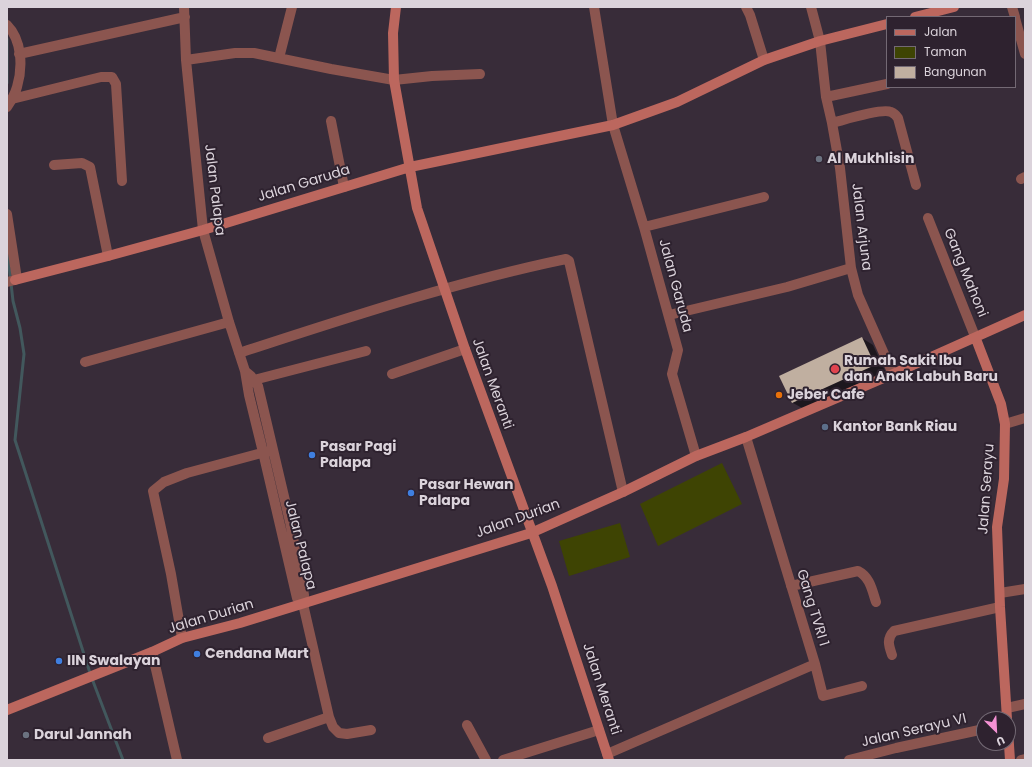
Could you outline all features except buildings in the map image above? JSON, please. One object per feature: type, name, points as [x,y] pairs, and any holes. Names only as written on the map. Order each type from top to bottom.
[{"type":"street","points":[[279,58],[292,7]]},
{"type":"street","name":"Jalan Meranti","points":[[396,7],[393,33],[394,80],[417,208],[464,349],[552,586],[608,757]]},
{"type":"street","name":"Jalan Garuda","points":[[594,7],[613,125],[644,227],[678,350],[672,374],[696,456]]},
{"type":"street","points":[[746,7],[750,15],[764,60]]},
{"type":"street","name":"Jalan Arjuna","points":[[811,7],[820,41],[826,97],[840,168],[851,268],[858,295],[893,374]]},
{"type":"street","points":[[919,16],[954,7]]},
{"type":"street","points":[[20,54],[184,12]]},
{"type":"street","name":"Jalan Palapa","points":[[184,12],[186,60],[203,230],[229,322],[239,353],[251,381],[268,451],[297,598],[303,604],[329,717]]},
{"type":"street","points":[[1016,21],[1025,54]]},
{"type":"street","name":"Jalan Garuda","points":[[13,280],[203,230],[410,166],[613,125],[677,102],[764,60],[820,41],[886,24]]},
{"type":"street","points":[[7,25],[16,37],[20,54],[17,89],[9,103]]},
{"type":"street","points":[[186,60],[235,53],[254,53],[394,80],[432,76],[480,74]]},
{"type":"street","points":[[9,103],[101,77],[112,78],[116,84],[122,182]]},
{"type":"street","points":[[826,97],[886,84]]},
{"type":"street","points":[[832,123],[877,112],[889,111],[896,114],[916,185]]},
{"type":"street","points":[[331,121],[344,187]]},
{"type":"street","points":[[54,165],[82,163],[90,168],[108,256]]},
{"type":"street","points":[[644,227],[764,197]]},
{"type":"street","points":[[7,214],[13,280]]},
{"type":"street","name":"Gang Mahoni","points":[[928,218],[976,338]]},
{"type":"street","points":[[239,353],[445,289],[566,259],[569,261],[623,492]]},
{"type":"street","points":[[669,315],[786,287],[851,268]]},
{"type":"street","name":"Jalan Durian","points":[[7,710],[152,652],[182,638],[240,623],[303,604],[531,532],[623,492],[696,456],[746,437],[893,374],[1025,315]]},
{"type":"street","points":[[85,362],[229,322]]},
{"type":"street","name":"Jalan Serayu","points":[[976,338],[1002,404],[1005,424],[1004,479],[997,527],[1000,607],[1007,708]]},
{"type":"street","points":[[392,374],[464,349]]},
{"type":"street","points":[[251,381],[366,351]]},
{"type":"street","points":[[1005,424],[1025,418]]},
{"type":"street","name":"Gang TVRI 1","points":[[608,757],[814,664],[746,437]]},
{"type":"street","points":[[182,638],[171,574],[153,491],[164,482],[187,473],[268,451]]},
{"type":"street","points":[[791,586],[858,571],[865,574],[876,602]]},
{"type":"street","points":[[1000,592],[1025,590]]},
{"type":"street","points":[[892,656],[888,640],[894,631],[1000,607]]},
{"type":"street","points":[[152,652],[176,760]]},
{"type":"street","points":[[814,664],[823,696],[862,686]]},
{"type":"street","points":[[1007,708],[1025,704]]},
{"type":"street","points":[[268,738],[329,717],[333,727],[339,733],[347,734],[371,730]]},
{"type":"street","points":[[467,725],[486,760]]},
{"type":"street","points":[[503,760],[599,730]]},
{"type":"street","name":"Jalan Serayu VI","points":[[850,760],[896,748],[976,731]]},
{"type":"street","points":[[1021,760],[1025,759]]},
{"type":"green space","points":[[722,463],[742,504],[658,546],[640,504]]},
{"type":"green space","points":[[620,523],[630,557],[569,576],[559,541]]},
{"type":"waterway","points":[[7,39],[7,83]]},
{"type":"waterway","points":[[7,248],[13,301],[20,328],[24,354],[15,440],[91,676],[123,760]]},
{"type":"place","name":"Al Mukhlisin","points":[[819,159]]},
{"type":"place","name":"Rumah Sakit Ibu dan Anak Labuh Baru","points":[[835,369]]},
{"type":"place","name":"Jeber Cafe","points":[[779,395]]},
{"type":"place","name":"Kantor Bank Riau","points":[[825,427]]},
{"type":"place","name":"Pasar Pagi Palapa","points":[[312,455]]},
{"type":"place","name":"Pasar Hewan Palapa","points":[[411,493]]},
{"type":"place","name":"Cendana Mart","points":[[197,654]]},
{"type":"place","name":"IIN Swalayan","points":[[59,661]]},
{"type":"place","name":"Darul Jannah","points":[[26,735]]}]
